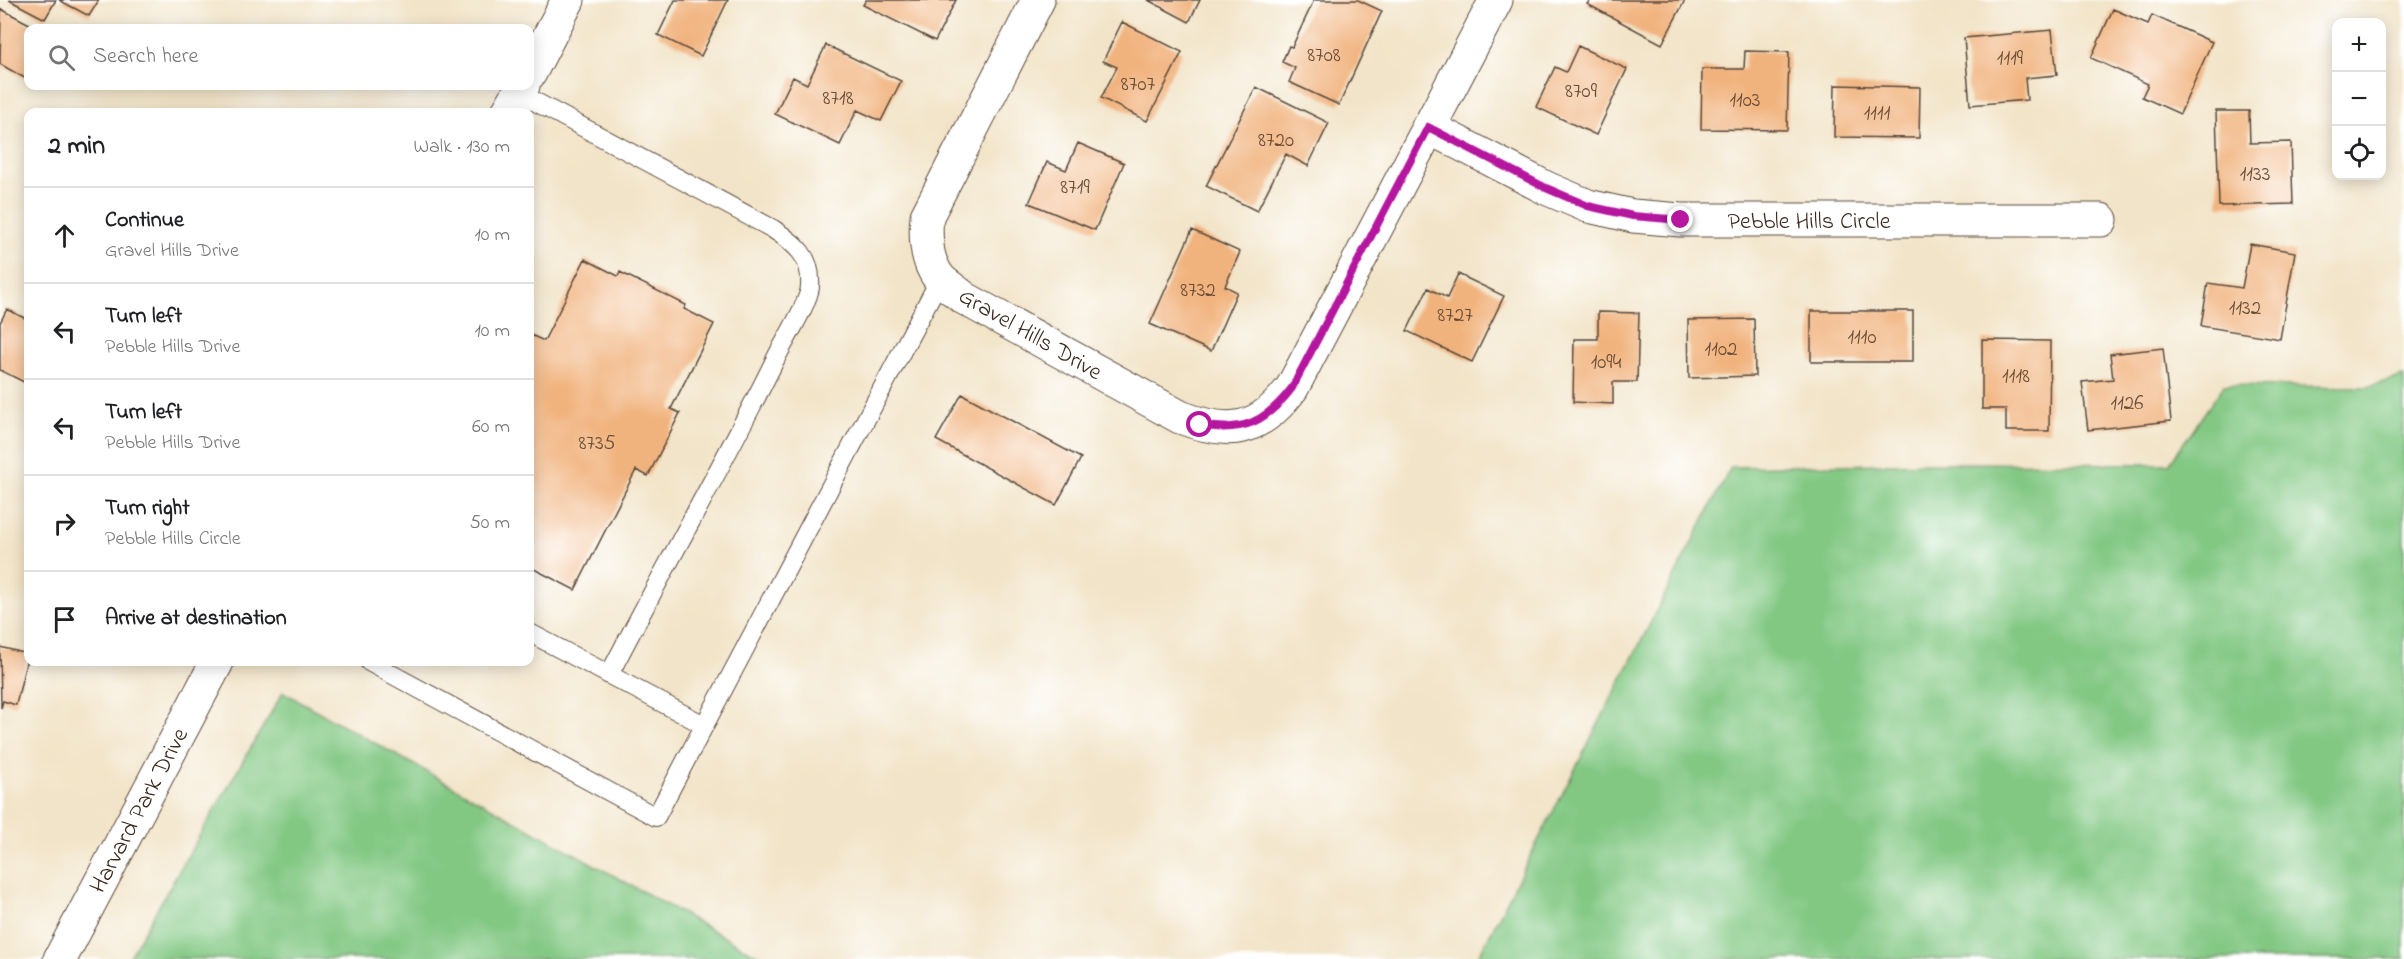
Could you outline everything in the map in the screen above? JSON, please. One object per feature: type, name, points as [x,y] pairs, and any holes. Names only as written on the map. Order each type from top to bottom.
[{"type":"street","points":[[534,64],[568,0]]},
{"type":"street","name":"Gravel Hills Drive","points":[[1038,0],[927,216],[925,235],[930,258],[940,279],[964,298],[1180,417],[1200,425],[1222,429],[1242,427],[1262,418],[1279,405],[1292,388],[1428,127]]},
{"type":"street","points":[[1428,127],[1496,0]]},
{"type":"street","name":"Pebble Hills Circle","points":[[1428,127],[1546,188],[1588,206],[1633,216],[1681,220],[2101,220]]},
{"type":"street","name":"Harvard Park Drive","points":[[60,959],[215,666]]},
{"type":"lane","points":[[520,91],[773,229],[795,243],[805,256],[810,270],[810,290],[780,351],[609,675]]},
{"type":"lane","points":[[376,666],[656,817],[940,279]]},
{"type":"lane","points":[[534,635],[704,725]]},
{"type":"green space","points":[[2404,376],[2404,959],[1477,959],[1731,467],[1934,463],[2169,464],[2224,385],[2367,387]]},
{"type":"green space","points":[[283,692],[764,959],[128,959]]},
{"type":"building","points":[[9,0],[56,0],[45,19]]},
{"type":"building","points":[[59,0],[99,0],[89,16]]},
{"type":"building","points":[[675,0],[728,0],[701,56],[658,35]]},
{"type":"building","points":[[866,0],[956,0],[935,41],[863,5]]},
{"type":"building","points":[[1148,0],[1200,0],[1189,22]]},
{"type":"building","points":[[1314,0],[1358,0],[1382,11],[1339,105],[1289,82],[1295,68],[1282,62],[1289,46],[1292,47]]},
{"type":"building","points":[[1590,0],[1685,0],[1662,44],[1587,4]]},
{"type":"building","points":[[1,9],[29,24],[24,24],[24,78],[0,64]]},
{"type":"building","points":[[2113,9],[2148,24],[2152,15],[2212,42],[2180,114],[2142,97],[2148,84],[2091,58]]},
{"type":"building","points":[[1122,22],[1182,52],[1147,121],[1101,98],[1117,67],[1103,61]]},
{"type":"building","points":[[2052,30],[2057,75],[2025,78],[2027,100],[1970,105],[1964,38]]},
{"type":"building","points":[[826,45],[901,81],[881,121],[857,110],[840,145],[775,114],[793,77],[807,84]]},
{"type":"building","points":[[1578,46],[1627,69],[1596,135],[1536,107],[1555,67],[1566,72]]},
{"type":"building","points":[[1745,51],[1789,52],[1787,130],[1701,129],[1702,69],[1744,69]]},
{"type":"building","points":[[1835,85],[1920,87],[1919,138],[1834,137]]},
{"type":"building","points":[[1256,87],[1329,123],[1308,166],[1286,154],[1257,211],[1206,186]]},
{"type":"building","points":[[2216,111],[2249,111],[2250,143],[2291,142],[2293,204],[2219,206]]},
{"type":"building","points":[[1078,143],[1124,163],[1095,230],[1029,203],[1047,162],[1066,170]]},
{"type":"building","points":[[1192,230],[1240,252],[1225,286],[1237,292],[1211,351],[1150,324]]},
{"type":"building","points":[[2250,244],[2295,252],[2280,339],[2201,326],[2208,283],[2242,288]]},
{"type":"building","points":[[585,259],[618,276],[620,272],[686,305],[684,309],[714,324],[671,409],[680,413],[648,476],[636,470],[575,590],[534,569],[534,336],[544,341]]},
{"type":"building","points":[[1458,274],[1504,296],[1472,362],[1407,331],[1428,288],[1447,298]]},
{"type":"building","points":[[7,309],[24,318],[24,382],[0,370],[0,323]]},
{"type":"building","points":[[1811,311],[1913,311],[1913,362],[1811,362]]},
{"type":"building","points":[[1598,312],[1639,313],[1637,382],[1613,382],[1613,404],[1573,402],[1574,339],[1598,339]]},
{"type":"building","points":[[1754,319],[1755,376],[1689,378],[1688,320]]},
{"type":"building","points":[[1982,340],[2050,341],[2049,431],[2006,431],[2006,409],[1982,409]]},
{"type":"building","points":[[2163,348],[2171,421],[2088,430],[2082,382],[2113,379],[2110,354]]},
{"type":"building","points":[[962,394],[1081,458],[1056,505],[936,440]]},
{"type":"building","points":[[0,647],[24,653],[25,666],[16,705],[3,701],[1,708]]},
{"type":"route","points":[[1200,425],[1222,429],[1242,427],[1262,418],[1279,405],[1292,388],[1428,127],[1546,188],[1588,206],[1633,216],[1681,220]]}]
